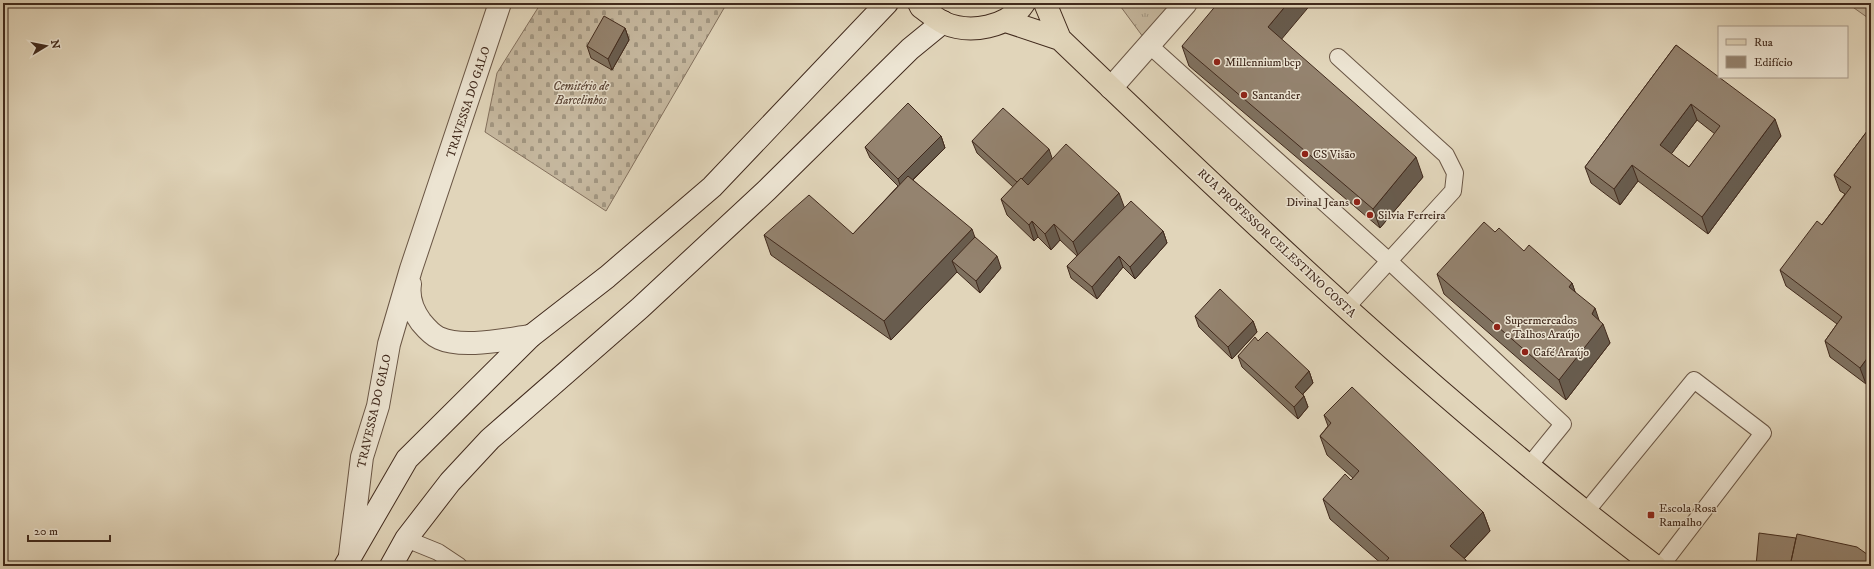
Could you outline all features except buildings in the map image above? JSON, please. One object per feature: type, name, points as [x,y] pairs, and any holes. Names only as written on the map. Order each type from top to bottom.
[{"type":"main road","name":"TRAVESSA DO GALO","points":[[347,560],[362,457],[378,406],[389,344],[411,269],[500,3]]},
{"type":"main road","points":[[347,560],[407,459],[531,336],[607,277],[712,187],[887,3]]},
{"type":"main road","points":[[919,3],[921,7],[943,22],[960,28],[982,28],[1006,21],[1024,3]]},
{"type":"main road","name":"RUA PROFESSOR CELESTINO COSTA","points":[[1045,3],[1060,39],[1346,308],[1528,467],[1585,513],[1655,566]]},
{"type":"main road","points":[[1111,88],[1186,3]]},
{"type":"main road","points":[[1006,21],[1060,39]]},
{"type":"main road","points":[[391,566],[406,539],[450,482],[490,439],[640,308],[767,190],[910,49],[943,22]]},
{"type":"main road","name":"TRAVESSA DO GALO","points":[[411,269],[409,289],[414,313],[426,328],[439,338],[455,342],[478,342],[531,336]]},
{"type":"lane","points":[[1149,45],[1389,261],[1563,424],[1528,467]]},
{"type":"lane","points":[[1338,57],[1390,105],[1437,145],[1449,160],[1455,173],[1455,182],[1452,191],[1346,308]]},
{"type":"lane","points":[[1585,513],[1694,380],[1763,433],[1661,566]]},
{"type":"lane","points":[[406,539],[438,552],[459,566]]},
{"type":"green space","name":"Cemitério de Barcelinhos","points":[[541,3],[727,3],[606,211],[485,132],[497,73]]},
{"type":"green space","points":[[1118,3],[1188,3],[1149,45]]},
{"type":"green space","points":[[1847,3],[1871,3],[1871,20]]},
{"type":"place","name":"Millennium bcp","points":[[1217,62]]},
{"type":"place","name":"Santander","points":[[1244,95]]},
{"type":"place","name":"CS Visão","points":[[1305,154]]},
{"type":"place","name":"Divinal Jeans","points":[[1357,202]]},
{"type":"place","name":"Silvia Ferreira","points":[[1370,215]]},
{"type":"place","name":"Supermercados e Talhos Araújo","points":[[1497,327]]},
{"type":"place","name":"Café Araújo","points":[[1525,352]]},
{"type":"place","name":"Escola Rosa Ramalho","points":[[1651,515]]}]
